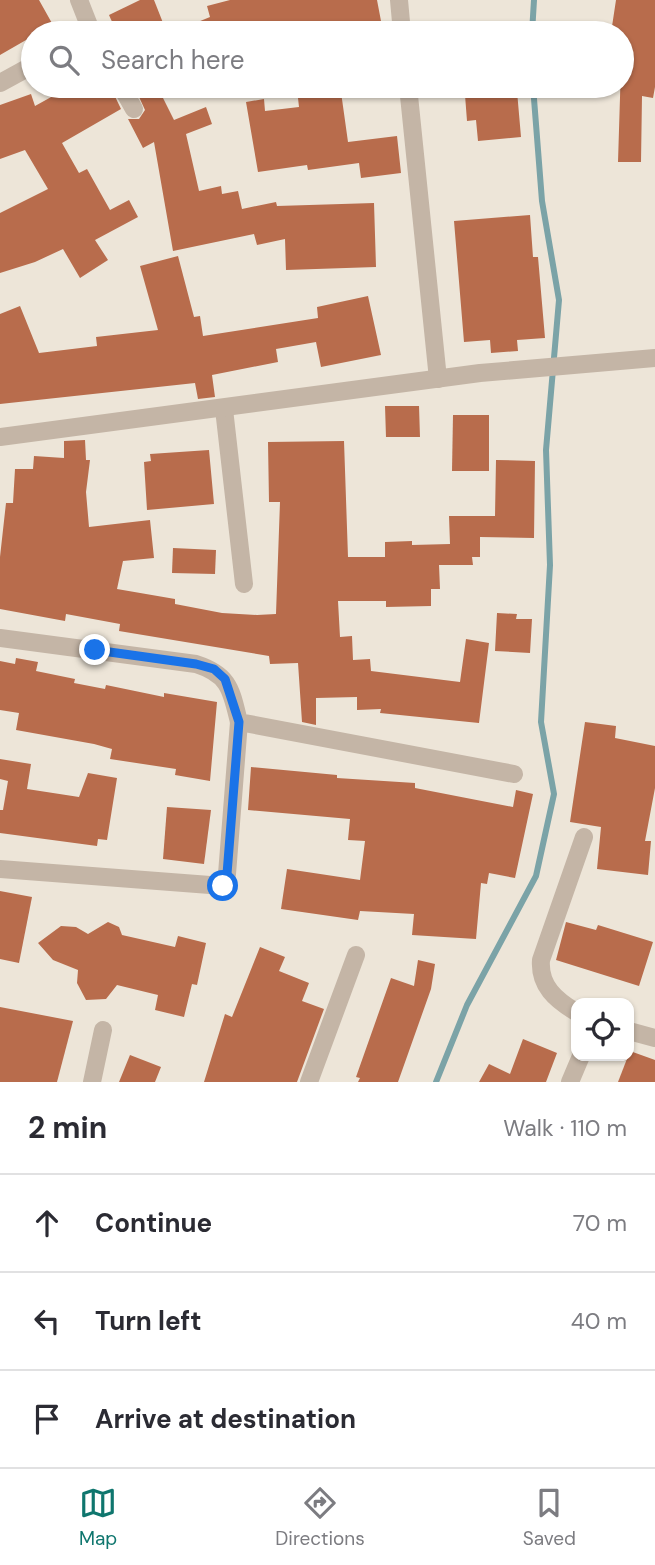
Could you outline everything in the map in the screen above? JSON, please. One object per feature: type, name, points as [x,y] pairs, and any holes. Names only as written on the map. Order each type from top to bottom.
[{"type":"street","points":[[79,0],[87,21]]},
{"type":"street","points":[[399,0],[400,21]]},
{"type":"street","points":[[0,83],[21,72]]},
{"type":"street","points":[[128,98],[134,109]]},
{"type":"street","points":[[409,98],[438,379]]},
{"type":"street","points":[[0,437],[438,379],[655,358]]},
{"type":"street","points":[[224,409],[244,584]]},
{"type":"street","points":[[0,638],[196,664],[214,669],[225,679],[239,722],[227,874],[223,886],[0,869]]},
{"type":"street","points":[[239,722],[514,774]]},
{"type":"street","points":[[571,1009],[554,997],[540,972],[541,960],[584,837]]},
{"type":"street","points":[[309,1082],[356,955]]},
{"type":"street","points":[[92,1082],[103,1030]]},
{"type":"street","points":[[634,1032],[655,1038]]},
{"type":"street","points":[[570,1082],[579,1061]]},
{"type":"building","points":[[0,0],[39,0],[51,21],[21,21],[21,43],[0,55]]},
{"type":"building","points":[[140,0],[154,0],[162,21],[112,21],[109,15]]},
{"type":"building","points":[[230,0],[377,0],[381,21],[200,21],[210,17],[207,6]]},
{"type":"building","points":[[616,0],[655,0],[655,87],[653,98],[642,96],[641,162],[618,162],[620,98],[634,98],[634,21],[613,21]]},
{"type":"building","points":[[21,98],[32,98],[35,106],[49,98],[116,98],[121,109],[62,143],[79,173],[87,169],[110,210],[129,200],[138,217],[95,240],[108,260],[80,278],[63,249],[35,262],[0,273],[0,213],[48,189],[25,150],[0,159],[0,105]]},
{"type":"building","points":[[140,98],[163,98],[174,120],[206,107],[212,124],[186,134],[199,191],[221,186],[222,194],[238,191],[242,209],[276,202],[277,206],[374,203],[376,267],[286,270],[285,239],[257,245],[254,234],[173,251],[154,142],[143,148],[128,119],[139,119],[145,110]]},
{"type":"building","points":[[298,98],[342,98],[348,142],[397,136],[401,173],[361,178],[359,163],[308,170],[307,165],[258,172],[246,102],[264,99],[265,111],[299,107]]},
{"type":"building","points":[[465,98],[518,98],[521,137],[478,141],[476,120],[467,121]]},
{"type":"building","points":[[530,215],[533,257],[538,257],[545,338],[517,340],[518,351],[491,353],[490,340],[464,342],[454,221]]},
{"type":"building","points":[[178,256],[194,317],[200,316],[203,336],[318,318],[317,307],[368,296],[381,355],[321,367],[316,342],[276,349],[278,362],[212,375],[215,397],[198,399],[195,383],[0,404],[0,314],[20,306],[39,353],[97,346],[96,337],[158,330],[140,266]]},
{"type":"building","points":[[385,406],[419,406],[420,437],[386,437]]},
{"type":"building","points":[[453,415],[489,415],[489,471],[452,471]]},
{"type":"building","points":[[85,440],[86,460],[90,460],[86,492],[89,527],[150,520],[154,558],[123,561],[117,589],[175,599],[175,604],[222,613],[257,615],[276,614],[280,502],[269,502],[268,442],[344,441],[348,557],[385,557],[385,542],[412,541],[412,545],[450,544],[449,516],[495,516],[496,460],[535,461],[534,538],[480,537],[480,557],[472,557],[473,565],[439,565],[440,589],[431,589],[431,606],[386,607],[386,601],[338,601],[340,637],[352,636],[353,660],[370,659],[371,671],[460,682],[466,639],[489,643],[479,723],[380,713],[381,709],[357,710],[357,697],[316,698],[316,725],[302,722],[298,663],[270,664],[269,656],[119,631],[120,624],[66,614],[65,621],[0,609],[0,557],[6,503],[13,503],[15,469],[33,469],[34,456],[64,458],[64,441]]},
{"type":"building","points":[[209,450],[214,504],[147,510],[144,462],[151,461],[150,454]]},
{"type":"building","points":[[173,548],[216,550],[215,574],[172,573]]},
{"type":"building","points":[[497,613],[517,614],[516,619],[532,619],[530,653],[495,651]]},
{"type":"building","points":[[16,658],[38,662],[36,671],[75,679],[74,683],[105,689],[106,685],[164,697],[164,693],[217,702],[210,781],[175,775],[176,769],[110,759],[112,749],[94,744],[16,730],[19,713],[0,710],[0,661],[15,664]]},
{"type":"building","points":[[585,722],[616,726],[615,738],[655,746],[655,788],[645,841],[651,841],[648,875],[597,869],[601,827],[570,822]]},
{"type":"building","points":[[0,759],[31,764],[27,789],[79,797],[88,773],[117,778],[107,840],[98,839],[97,846],[0,833],[0,810],[3,810],[8,781],[0,779]]},
{"type":"building","points":[[251,767],[337,775],[337,778],[415,783],[415,788],[513,807],[516,790],[533,794],[515,878],[489,873],[487,884],[481,883],[476,939],[412,935],[414,914],[360,911],[358,920],[281,909],[287,869],[360,880],[365,841],[348,840],[350,819],[248,810]]},
{"type":"building","points":[[167,807],[211,810],[204,864],[163,859]]},
{"type":"building","points":[[0,891],[32,897],[19,963],[0,959]]},
{"type":"building","points":[[108,922],[119,927],[122,935],[175,947],[178,936],[206,943],[197,985],[192,984],[184,1017],[155,1010],[158,995],[117,985],[106,999],[86,1000],[77,983],[78,970],[53,960],[38,943],[61,926],[76,927],[88,934]]},
{"type":"building","points":[[566,922],[596,930],[598,925],[653,942],[639,986],[556,960]]},
{"type":"building","points":[[260,947],[285,957],[279,971],[309,983],[302,1001],[324,1009],[297,1082],[204,1082],[225,1014],[232,1017]]},
{"type":"building","points":[[418,960],[435,964],[431,989],[398,1082],[358,1082],[360,1078],[356,1077],[391,978],[414,986]]},
{"type":"building","points":[[0,1007],[73,1021],[57,1082],[0,1082]]},
{"type":"building","points":[[523,1039],[557,1053],[546,1082],[479,1082],[489,1064],[510,1074]]},
{"type":"building","points":[[634,1052],[655,1060],[655,1082],[618,1082],[626,1061],[634,1061]]},
{"type":"building","points":[[130,1055],[161,1067],[155,1082],[119,1082]]},
{"type":"waterway","points":[[533,21],[534,0]]},
{"type":"waterway","points":[[436,1082],[467,1005],[536,876],[554,794],[541,722],[550,565],[546,450],[559,300],[542,201],[534,98]]},
{"type":"route","points":[[95,650],[196,664],[214,669],[225,679],[239,722],[227,874],[223,886]]}]
